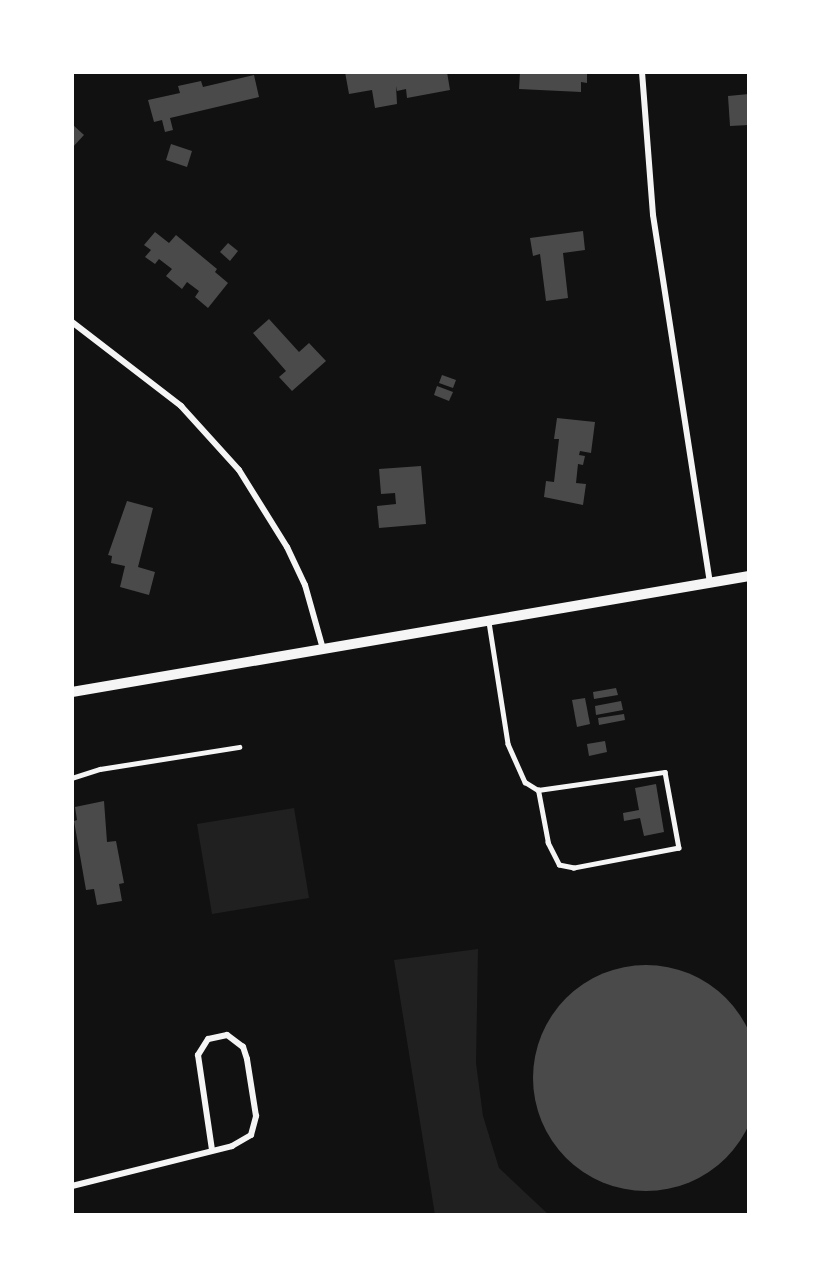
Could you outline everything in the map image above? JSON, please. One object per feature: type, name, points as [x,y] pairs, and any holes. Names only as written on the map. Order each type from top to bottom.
[{"type":"street","points":[[642,72],[653,215],[710,583]]},
{"type":"street","points":[[72,322],[181,406],[239,470],[287,547],[305,585],[323,649]]},
{"type":"street","points":[[72,692],[749,576]]},
{"type":"street","points":[[72,1186],[212,1150],[242,1142],[256,1126],[243,1047],[227,1035],[208,1039],[198,1055],[212,1150]]},
{"type":"lane","points":[[488,620],[508,744],[525,782],[538,790],[665,772],[679,848],[574,868],[559,865],[548,843],[538,790]]},
{"type":"lane","points":[[72,778],[100,769],[238,747]]},
{"type":"shaded area","points":[[294,808],[309,898],[212,914],[197,824]]},
{"type":"shaded area","points":[[478,949],[476,1063],[483,1116],[499,1168],[549,1215],[435,1215],[394,960]]},
{"type":"building","points":[[345,72],[447,72],[450,90],[407,98],[406,89],[397,91],[396,86],[397,104],[375,108],[372,90],[349,94]]},
{"type":"building","points":[[520,72],[587,72],[587,83],[581,82],[581,92],[519,89]]},
{"type":"building","points":[[254,75],[259,97],[170,118],[173,130],[165,132],[162,120],[154,122],[148,100],[180,93],[178,86],[201,81],[203,87]]},
{"type":"building","points":[[749,94],[749,125],[730,126],[728,96]]},
{"type":"building","points":[[72,124],[84,135],[72,148]]},
{"type":"building","points":[[171,144],[192,151],[187,167],[166,160]]},
{"type":"building","points":[[583,231],[585,250],[563,253],[568,298],[546,301],[540,254],[533,256],[530,238]]},
{"type":"building","points":[[155,232],[169,243],[176,235],[217,269],[215,272],[228,283],[208,308],[195,297],[199,291],[187,282],[182,289],[166,276],[172,269],[159,259],[155,264],[145,257],[151,250],[144,245]]},
{"type":"building","points":[[228,243],[238,251],[230,261],[220,252]]},
{"type":"building","points":[[269,319],[299,352],[309,343],[326,361],[292,391],[279,377],[286,371],[253,333]]},
{"type":"building","points":[[442,375],[456,380],[453,388],[439,383]]},
{"type":"building","points":[[437,386],[453,392],[449,401],[434,395]]},
{"type":"building","points":[[557,418],[595,422],[591,453],[580,451],[579,455],[585,456],[583,465],[578,464],[576,483],[586,484],[583,505],[544,497],[546,481],[554,482],[559,439],[554,439]]},
{"type":"building","points":[[421,466],[426,524],[379,528],[377,506],[396,504],[395,493],[381,494],[379,469]]},
{"type":"building","points":[[127,501],[153,508],[138,567],[155,572],[149,595],[120,587],[125,566],[111,563],[112,556],[108,555]]},
{"type":"building","points":[[616,688],[618,695],[594,699],[593,692]]},
{"type":"building","points":[[585,698],[590,724],[577,727],[572,700]]},
{"type":"building","points":[[621,701],[623,710],[596,715],[595,706]]},
{"type":"building","points":[[624,714],[625,720],[599,725],[598,718]]},
{"type":"building","points":[[605,741],[607,752],[589,756],[587,744]]},
{"type":"building","points":[[656,784],[664,832],[644,836],[640,818],[624,821],[623,813],[639,810],[635,788]]},
{"type":"building","points":[[104,801],[107,842],[116,841],[124,883],[119,884],[122,901],[97,905],[94,889],[86,890],[74,821],[77,820],[75,807]]},
{"type":"building","points":[[646,965],[668,967],[699,978],[726,998],[746,1025],[757,1056],[759,1078],[757,1100],[746,1131],[726,1158],[699,1178],[668,1189],[646,1191],[624,1189],[593,1178],[566,1158],[546,1131],[535,1100],[533,1078],[535,1056],[546,1025],[566,998],[593,978],[624,967]]}]
